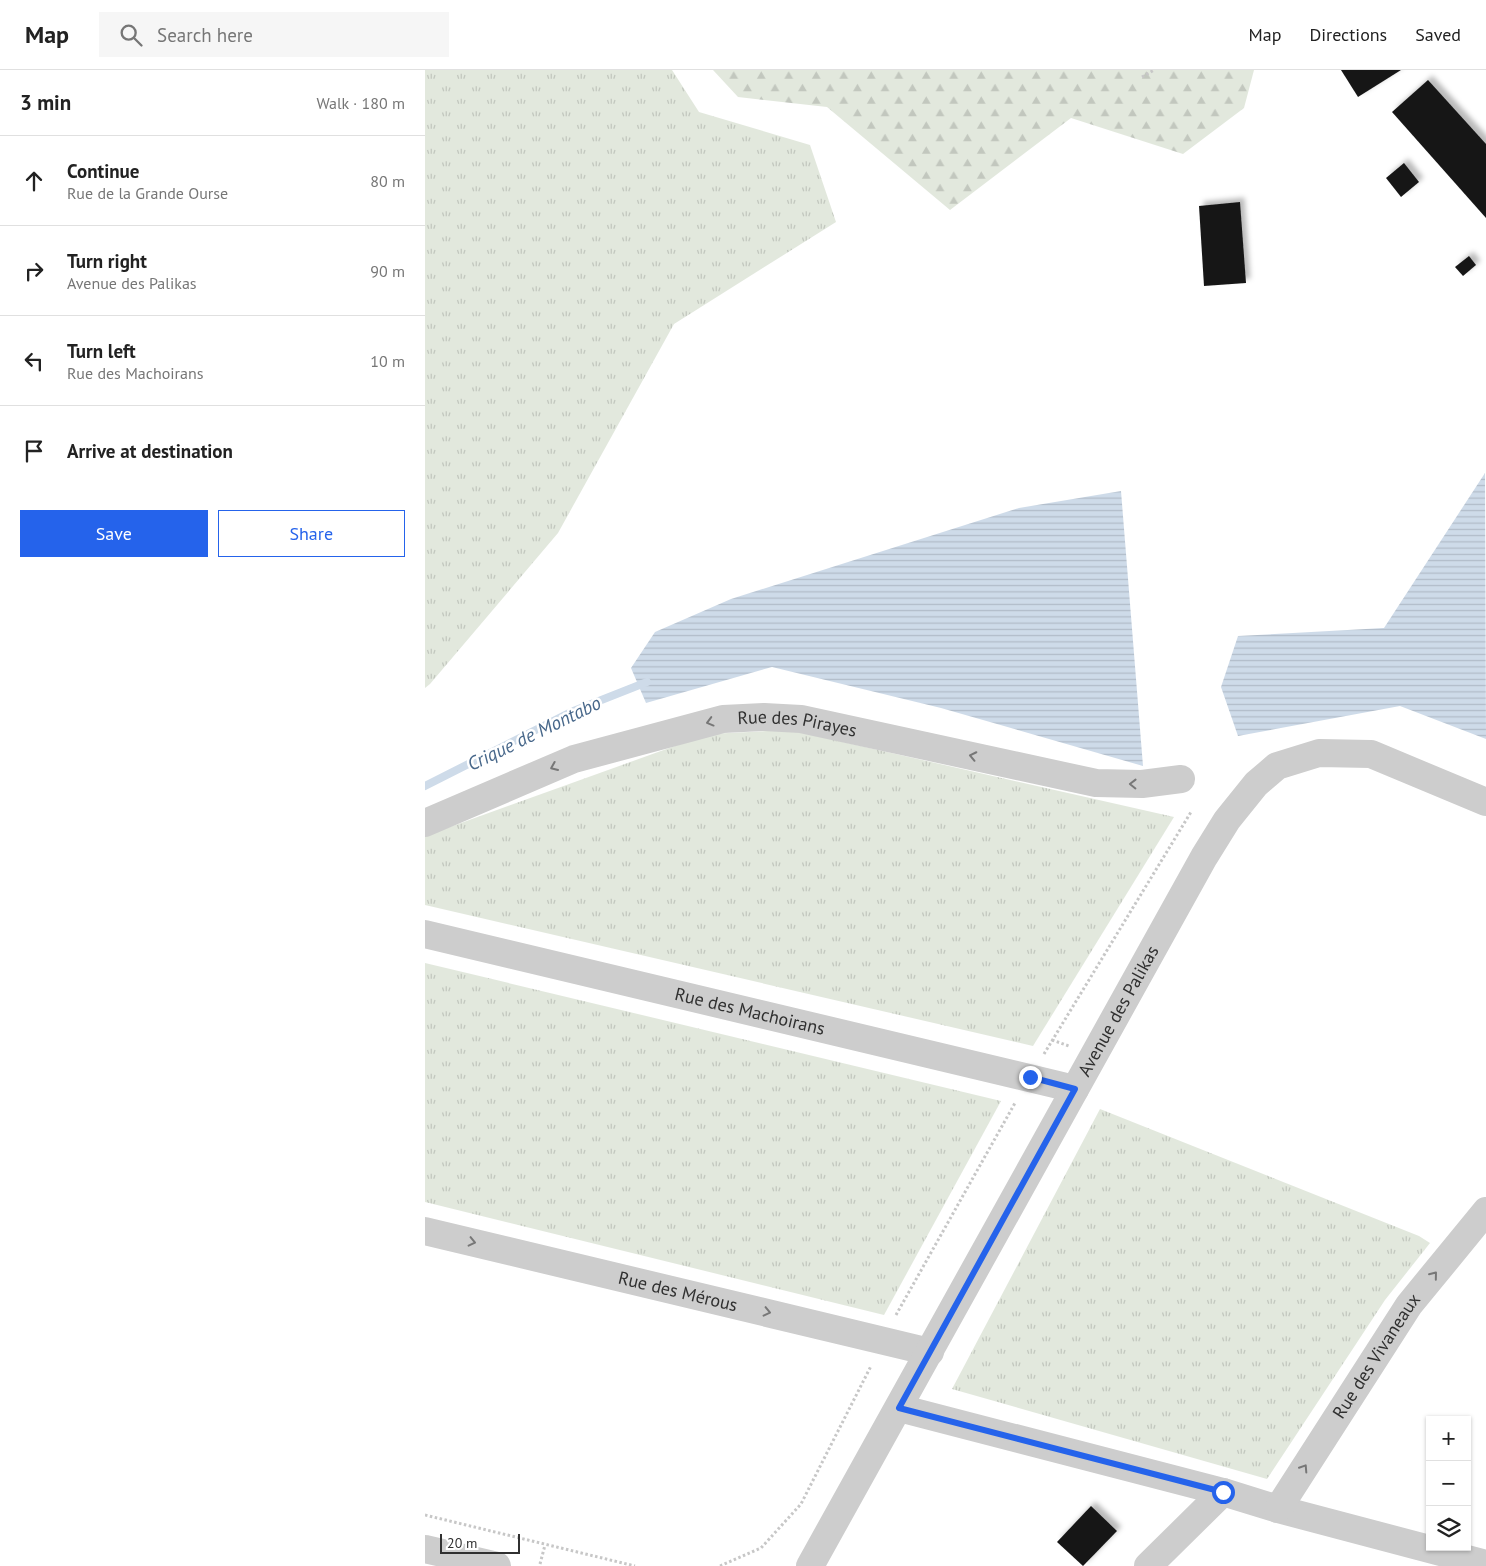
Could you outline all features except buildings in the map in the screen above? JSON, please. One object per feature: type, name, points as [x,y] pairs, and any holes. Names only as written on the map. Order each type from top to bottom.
[{"type":"street","name":"Rue des Pirayes","points":[[425,822],[574,758],[723,719],[764,717],[801,719],[1096,783],[1142,784],[1181,779]]},
{"type":"street","name":"Avenue des Palikas","points":[[810,1566],[1209,850],[1227,820],[1256,784],[1277,766],[1319,753],[1371,754],[1486,802]]},
{"type":"street","name":"Rue des Machoirans","points":[[425,934],[1075,1089]]},
{"type":"street","name":"Rue des Vivaneaux","points":[[1278,1509],[1409,1305],[1486,1211]]},
{"type":"street","name":"Rue des Mérous","points":[[425,1231],[930,1352]]},
{"type":"street","points":[[899,1408],[1223,1492],[1278,1509],[1486,1564]]},
{"type":"street","points":[[1148,1566],[1223,1492]]},
{"type":"street","points":[[425,1549],[497,1566]]},
{"type":"path","points":[[1141,77],[1154,70]]},
{"type":"path","points":[[1039,1061],[1191,812]]},
{"type":"path","points":[[896,1315],[1015,1103]]},
{"type":"path","points":[[720,1566],[761,1548],[801,1504],[871,1365]]},
{"type":"path","points":[[425,1515],[635,1566]]},
{"type":"path","points":[[540,1564],[545,1545]]},
{"type":"green space","points":[[425,70],[672,70],[699,112],[810,145],[836,222],[674,324],[558,533],[425,688]]},
{"type":"green space","points":[[713,70],[1254,70],[1244,108],[1183,154],[1071,118],[950,210],[827,107],[738,97]]},
{"type":"green space","points":[[790,730],[1174,817],[1033,1046],[425,905],[425,836],[708,734]]},
{"type":"green space","points":[[425,963],[1001,1101],[884,1315],[425,1202]]},
{"type":"green space","points":[[1100,1109],[1419,1236],[1430,1243],[1385,1300],[1267,1479],[952,1389]]},
{"type":"water","points":[[1485,473],[1486,739],[1400,706],[1238,736],[1221,687],[1238,636],[1384,628]]},
{"type":"water","points":[[1121,491],[1143,766],[941,708],[772,667],[646,703],[631,668],[655,632],[731,599],[1019,508]]},
{"type":"waterway","name":"Crique de Montabo","points":[[425,786],[571,712],[647,682]]},
{"type":"route","points":[[1030,1077],[1075,1089],[899,1408],[1223,1492]]}]
